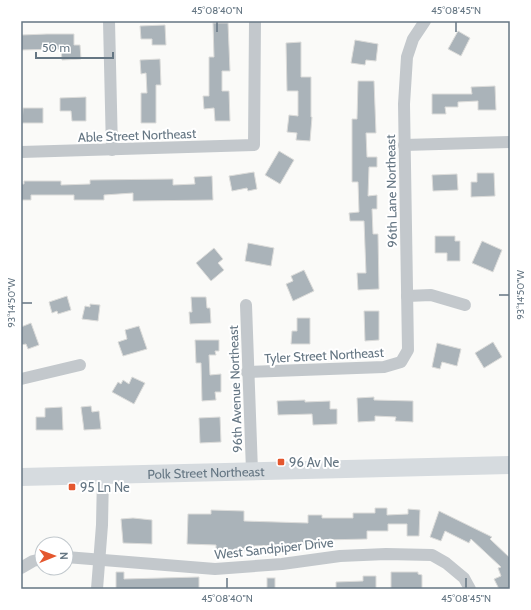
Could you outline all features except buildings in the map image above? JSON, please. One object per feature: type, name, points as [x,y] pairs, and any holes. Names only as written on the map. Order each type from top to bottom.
[{"type":"street","points":[[108,21],[112,150]]},
{"type":"street","name":"Able Street Northeast","points":[[21,152],[254,145],[255,21]]},
{"type":"street","name":"96th Lane Northeast","points":[[401,362],[408,350],[404,145],[406,57],[413,39],[424,21]]},
{"type":"street","points":[[404,145],[510,142]]},
{"type":"street","points":[[407,296],[431,295],[465,305]]},
{"type":"street","name":"96th Avenue Northeast","points":[[246,305],[247,372],[252,471]]},
{"type":"street","name":"Tyler Street Northeast","points":[[247,372],[384,367],[401,362]]},
{"type":"street","points":[[21,379],[80,365]]},
{"type":"street","name":"Polk Street Northeast","points":[[21,477],[510,465]]},
{"type":"street","points":[[97,589],[102,525],[103,475]]},
{"type":"street","name":"West Sandpiper Drive","points":[[74,557],[215,569],[282,564],[340,556],[432,555],[464,578],[470,589]]},
{"type":"street","points":[[21,568],[34,561]]},
{"type":"place","name":"96 Av Ne","points":[[281,462]]},
{"type":"place","name":"95 Ln Ne","points":[[72,487]]}]
